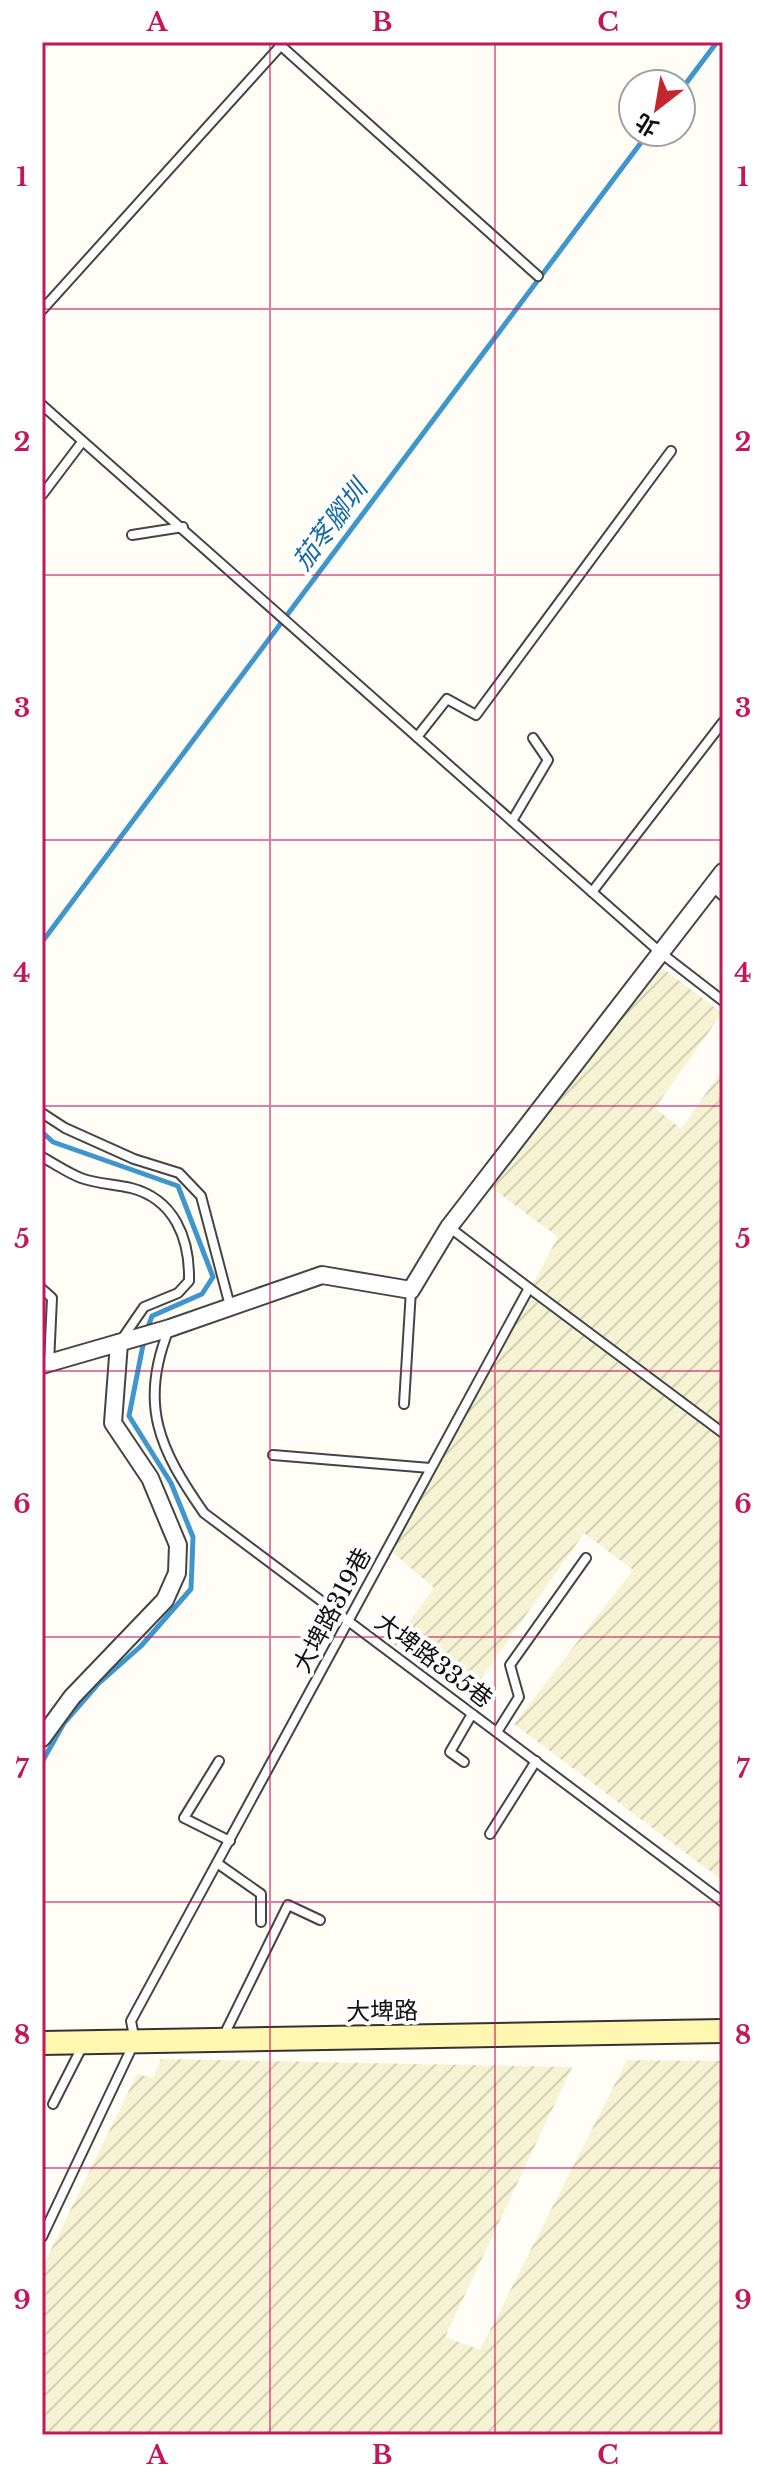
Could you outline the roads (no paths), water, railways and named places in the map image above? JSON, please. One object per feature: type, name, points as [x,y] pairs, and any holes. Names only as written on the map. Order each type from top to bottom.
[{"type":"main road","name":"大埤路","points":[[42,2043],[723,2031]]},
{"type":"street","points":[[45,1364],[170,1328],[322,1275],[411,1290],[449,1227],[661,953],[718,891],[723,872]]},
{"type":"street","points":[[42,1738],[72,1697],[165,1600],[177,1573],[178,1545],[150,1478],[113,1423],[119,1343]]},
{"type":"lane","points":[[42,310],[281,43],[538,276]]},
{"type":"lane","points":[[42,405],[661,953],[723,1001]]},
{"type":"lane","points":[[42,495],[82,442]]},
{"type":"lane","points":[[417,737],[447,699],[476,715],[671,451]]},
{"type":"lane","points":[[132,535],[183,527]]},
{"type":"lane","points":[[592,892],[723,722]]},
{"type":"lane","points":[[512,821],[548,760],[533,738]]},
{"type":"lane","points":[[42,1113],[65,1128],[134,1159],[179,1173],[201,1196],[230,1306]]},
{"type":"lane","points":[[42,1157],[82,1179],[133,1189],[159,1199],[176,1217],[189,1263],[189,1281],[178,1293],[144,1307],[119,1343]]},
{"type":"lane","points":[[449,1227],[723,1433]]},
{"type":"lane","name":"大埤路319巷","points":[[42,2237],[135,2041],[131,2021],[529,1288]]},
{"type":"lane","points":[[42,1289],[52,1298],[45,1364]]},
{"type":"lane","points":[[404,1404],[411,1290]]},
{"type":"lane","name":"大埤路335巷","points":[[170,1328],[162,1347],[152,1395],[161,1436],[183,1483],[204,1513],[723,1902]]},
{"type":"lane","points":[[273,1455],[430,1468]]},
{"type":"lane","points":[[497,1732],[519,1697],[510,1665],[586,1558]]},
{"type":"lane","points":[[464,1762],[450,1752],[472,1714]]},
{"type":"lane","points":[[219,1761],[184,1818],[230,1841]]},
{"type":"lane","points":[[490,1834],[536,1761]]},
{"type":"lane","points":[[217,1863],[261,1894],[261,1922]]},
{"type":"lane","points":[[222,2040],[288,1905],[320,1920]]},
{"type":"lane","points":[[53,2104],[85,2042]]},
{"type":"waterway","name":"茄苳腳圳","points":[[697,69],[717,42]]},
{"type":"waterway","name":"茄苳腳圳","points":[[42,942],[637,148]]},
{"type":"waterway","points":[[42,1132],[53,1142],[178,1186],[213,1277],[202,1294],[152,1316],[147,1330]]},
{"type":"waterway","points":[[42,1762],[64,1723],[98,1684],[141,1646],[191,1589],[193,1537],[171,1483],[129,1416],[144,1340]]}]
